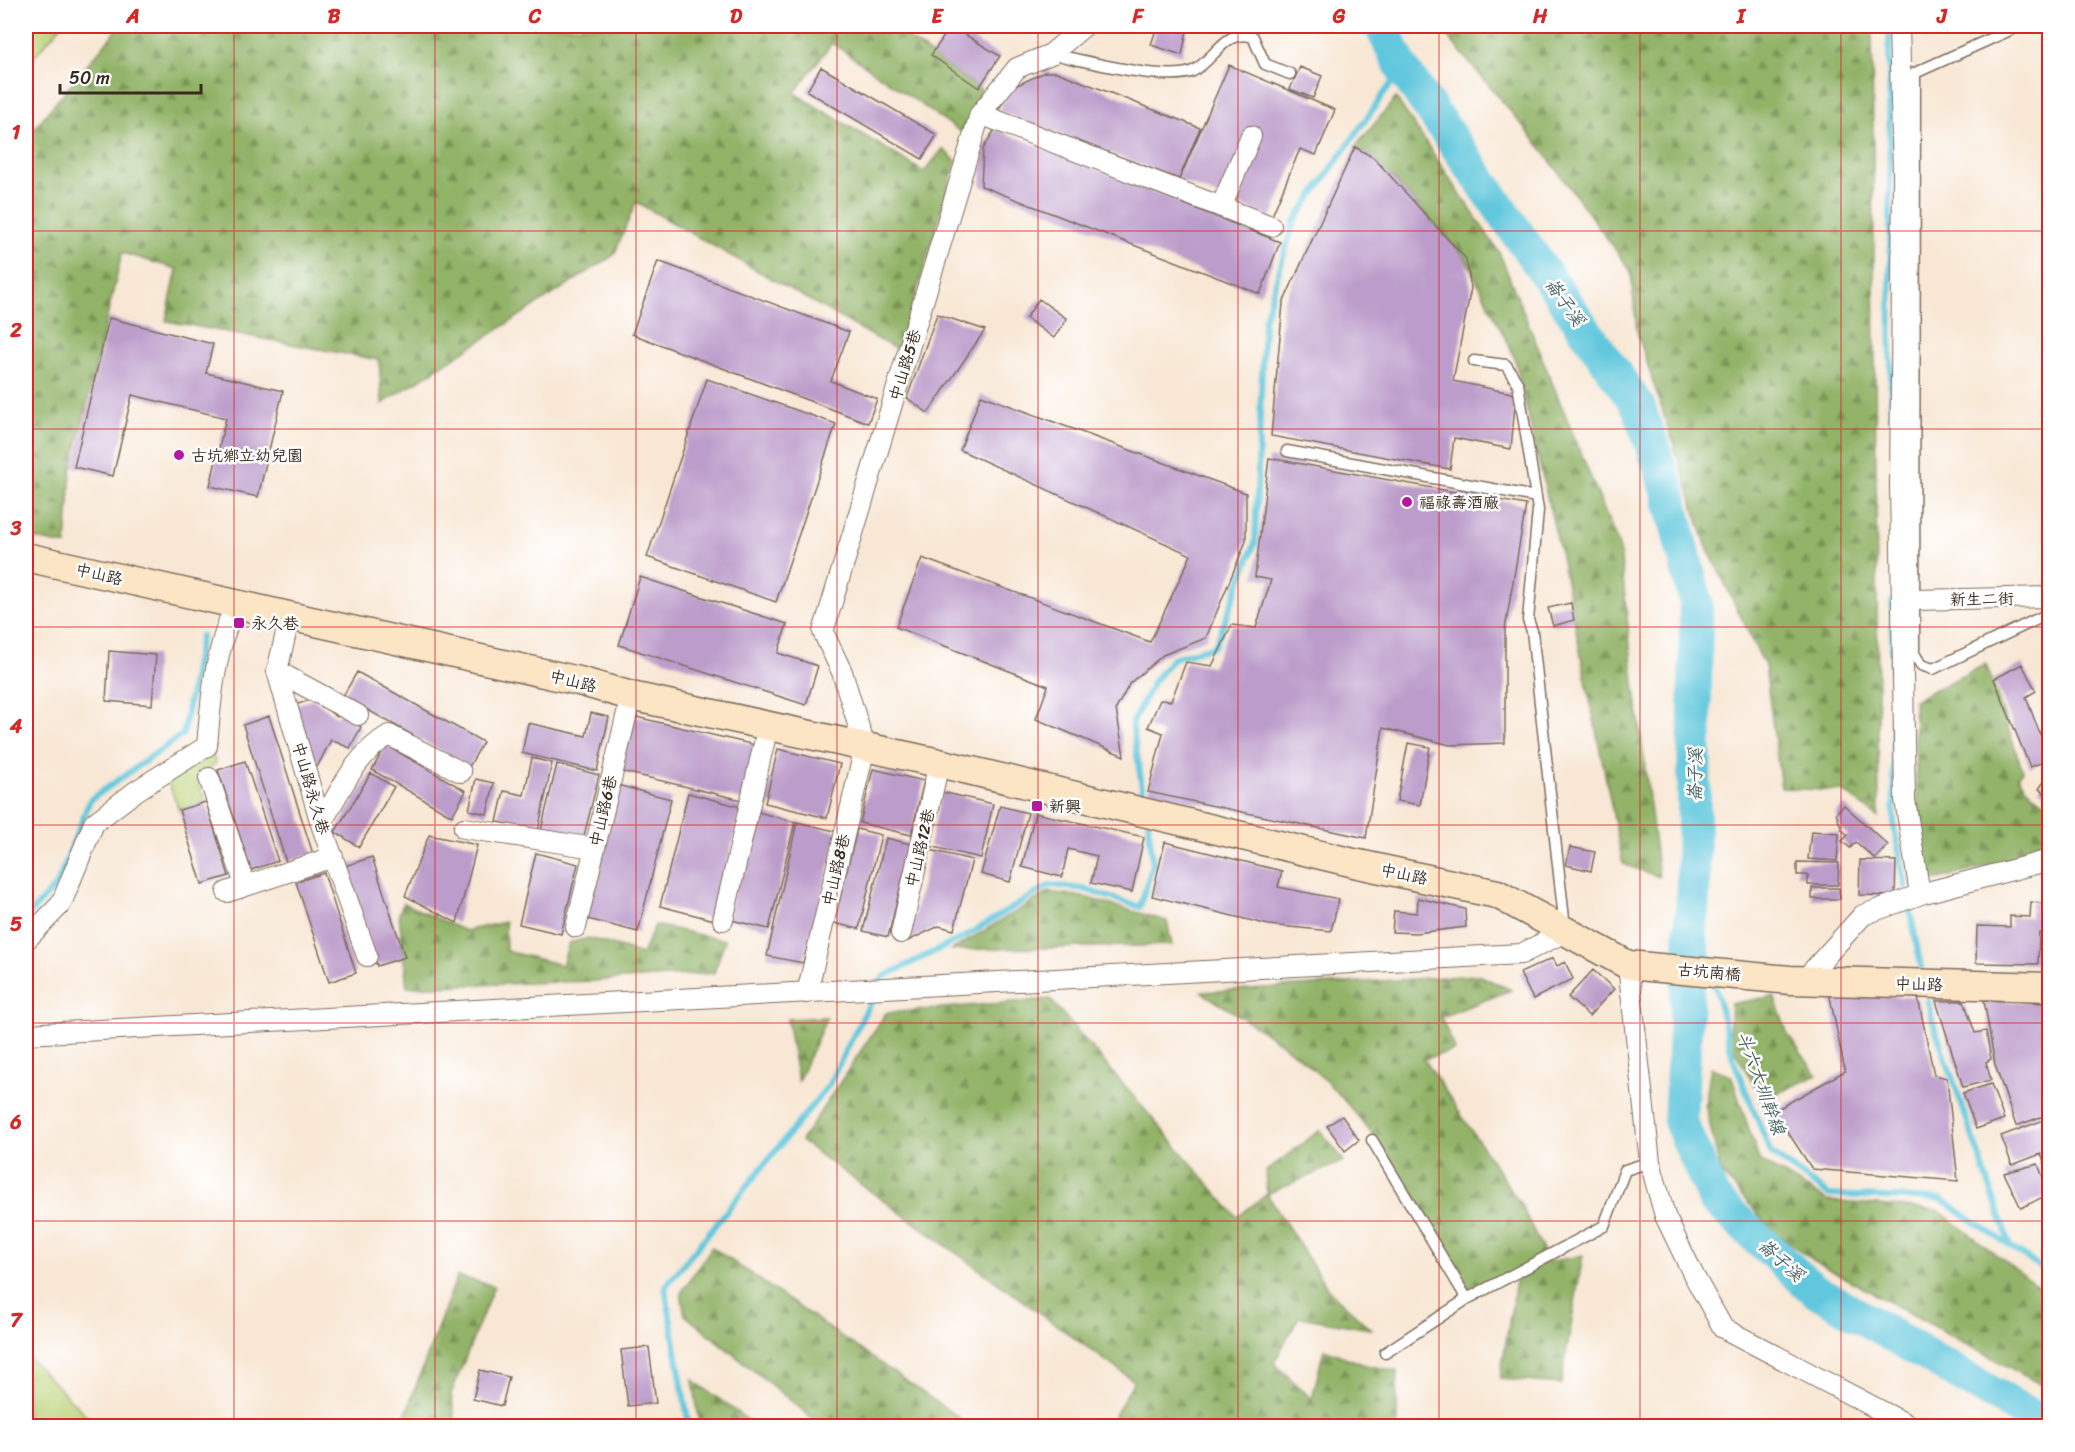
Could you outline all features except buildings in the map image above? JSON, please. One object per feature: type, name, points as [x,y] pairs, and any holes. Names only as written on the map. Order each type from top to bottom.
[{"type":"main road","name":"中山路","points":[[26,557],[235,606],[290,616],[579,681],[631,696],[939,763],[1354,863],[1497,894],[1628,965]]},
{"type":"main road","name":"古坑南橋","points":[[1628,965],[1798,979]]},
{"type":"main road","name":"中山路","points":[[1798,979],[2049,987]]},
{"type":"street","name":"中山路5巷","points":[[866,747],[842,672],[823,632],[980,114],[1017,68],[1051,54],[1084,26]]},
{"type":"street","points":[[1899,26],[1903,175],[1900,485],[1905,800],[1920,894]]},
{"type":"street","points":[[980,114],[1271,226]]},
{"type":"street","points":[[1221,207],[1251,136]]},
{"type":"street","name":"新生二街","points":[[1914,600],[2049,597]]},
{"type":"street","points":[[26,940],[61,904],[93,823],[136,791],[207,746],[211,696],[222,635],[235,606]]},
{"type":"street","name":"中山路永久巷","points":[[290,616],[277,670],[321,824],[367,956]]},
{"type":"street","points":[[277,670],[358,715]]},
{"type":"street","name":"中山路6巷","points":[[576,927],[631,696]]},
{"type":"street","points":[[723,920],[768,726]]},
{"type":"street","points":[[321,824],[348,776],[374,744],[390,735],[461,772]]},
{"type":"street","name":"中山路8巷","points":[[807,993],[866,747]]},
{"type":"street","name":"中山路12巷","points":[[901,933],[939,763]]},
{"type":"street","points":[[209,778],[245,885]]},
{"type":"street","points":[[464,828],[594,848]]},
{"type":"street","points":[[226,892],[333,857]]},
{"type":"street","points":[[1798,979],[1863,915],[1920,894],[2049,860]]},
{"type":"street","points":[[26,1034],[1521,954],[1565,932]]},
{"type":"street","points":[[1628,965],[1650,1162],[1665,1216],[1694,1276],[1723,1328],[1910,1426]]},
{"type":"lane","points":[[2019,26],[1915,73],[1914,653],[1921,665],[1933,669],[2049,613]]},
{"type":"lane","points":[[1051,54],[1166,74],[1193,71],[1232,36],[1244,34],[1253,37],[1265,64],[1290,74]]},
{"type":"lane","points":[[1474,362],[1506,365],[1518,384],[1538,510],[1528,620],[1532,631],[1565,932]]},
{"type":"lane","points":[[1287,452],[1536,497]]},
{"type":"lane","points":[[1372,1140],[1467,1299]]},
{"type":"lane","points":[[1385,1353],[1467,1299],[1604,1226],[1625,1170],[1650,1162]]},
{"type":"green space","points":[[26,26],[61,26],[26,66]]},
{"type":"green space","points":[[120,26],[891,26],[987,94],[961,132],[832,43],[794,93],[924,172],[943,149],[956,161],[899,351],[636,202],[614,255],[382,404],[379,360],[166,321],[177,269],[122,253],[71,472],[66,545],[26,537],[26,138]]},
{"type":"green space","points":[[1439,26],[1872,26],[1879,818],[1843,791],[1781,788],[1765,666],[1706,545],[1637,332],[1631,271],[1538,144]]},
{"type":"green space","points":[[1396,98],[1499,252],[1620,549],[1659,877],[1623,864],[1560,551],[1514,356],[1466,259],[1374,158],[1355,147]]},
{"type":"green space","points":[[1986,664],[2023,771],[2018,776],[2033,795],[2049,805],[2049,850],[1928,882],[1917,799],[1914,700]]},
{"type":"green space","points":[[211,751],[216,763],[197,780],[206,802],[179,810],[168,782]]},
{"type":"green space","points":[[1049,892],[1084,897],[1167,921],[1172,945],[952,950]]},
{"type":"green space","points":[[403,903],[465,931],[505,922],[506,951],[562,965],[569,943],[589,938],[642,954],[655,925],[725,940],[714,973],[594,981],[407,987],[399,914]]},
{"type":"green space","points":[[1478,975],[1511,990],[1441,1017],[1455,1050],[1424,1059],[1521,1205],[1549,1262],[1583,1255],[1561,1384],[1500,1379],[1516,1280],[1505,1274],[1472,1298],[1420,1207],[1383,1149],[1339,1095],[1302,1059],[1201,992]]},
{"type":"green space","points":[[1774,996],[1788,1035],[1817,1075],[1763,1100],[1729,1041],[1731,1004]]},
{"type":"green space","points":[[1050,999],[1237,1217],[1267,1194],[1329,1291],[1371,1329],[1299,1317],[1274,1363],[1312,1399],[1324,1349],[1365,1365],[1397,1371],[1397,1426],[1109,1426],[1134,1381],[801,1141],[886,1013]]},
{"type":"green space","points":[[827,1017],[798,1081],[787,1019]]},
{"type":"green space","points":[[1711,1068],[1731,1075],[1759,1160],[1828,1201],[1938,1210],[2049,1295],[2049,1389],[1814,1261],[1773,1231],[1721,1173],[1705,1104]]},
{"type":"green space","points":[[1320,1130],[1344,1161],[1267,1194],[1265,1172]]},
{"type":"green space","points":[[712,1247],[971,1426],[822,1426],[685,1315],[681,1293]]},
{"type":"green space","points":[[457,1276],[494,1286],[451,1394],[456,1426],[401,1426]]},
{"type":"green space","points":[[26,1355],[97,1426],[26,1426]]},
{"type":"green space","points":[[693,1380],[756,1426],[700,1426]]},
{"type":"waterway","name":"崙子溪","points":[[1381,26],[1402,68],[1638,406],[1668,491],[1696,603],[1693,892],[1680,1121],[1714,1199],[1813,1289],[2048,1426]]},
{"type":"waterway","points":[[1889,26],[1891,418]]},
{"type":"waterway","points":[[1145,806],[1132,723],[1154,681],[1173,658],[1215,646],[1255,543],[1264,321],[1294,222],[1402,68]]},
{"type":"waterway","points":[[1892,602],[1894,828],[1906,887]]},
{"type":"waterway","points":[[26,918],[57,884],[90,800],[183,734],[201,636]]},
{"type":"waterway","points":[[689,1426],[665,1287],[828,1086],[883,977],[964,937],[1050,885],[1084,889],[1140,907],[1153,864],[1148,822]]},
{"type":"waterway","name":"斗六大圳幹線","points":[[1693,892],[1711,965]]},
{"type":"waterway","points":[[1910,910],[1921,967]]},
{"type":"waterway","name":"斗六大圳幹線","points":[[1714,981],[1733,1059],[1771,1153],[1829,1195],[1941,1199],[2050,1274]]},
{"type":"waterway","points":[[1928,1001],[1932,1019],[2010,1245]]},
{"type":"place","name":"古坑鄉立幼兒園","points":[[179,455]]},
{"type":"place","name":"福祿壽酒廠","points":[[1407,502]]},
{"type":"place","name":"永久巷","points":[[239,623]]},
{"type":"place","name":"新興","points":[[1037,806]]}]
